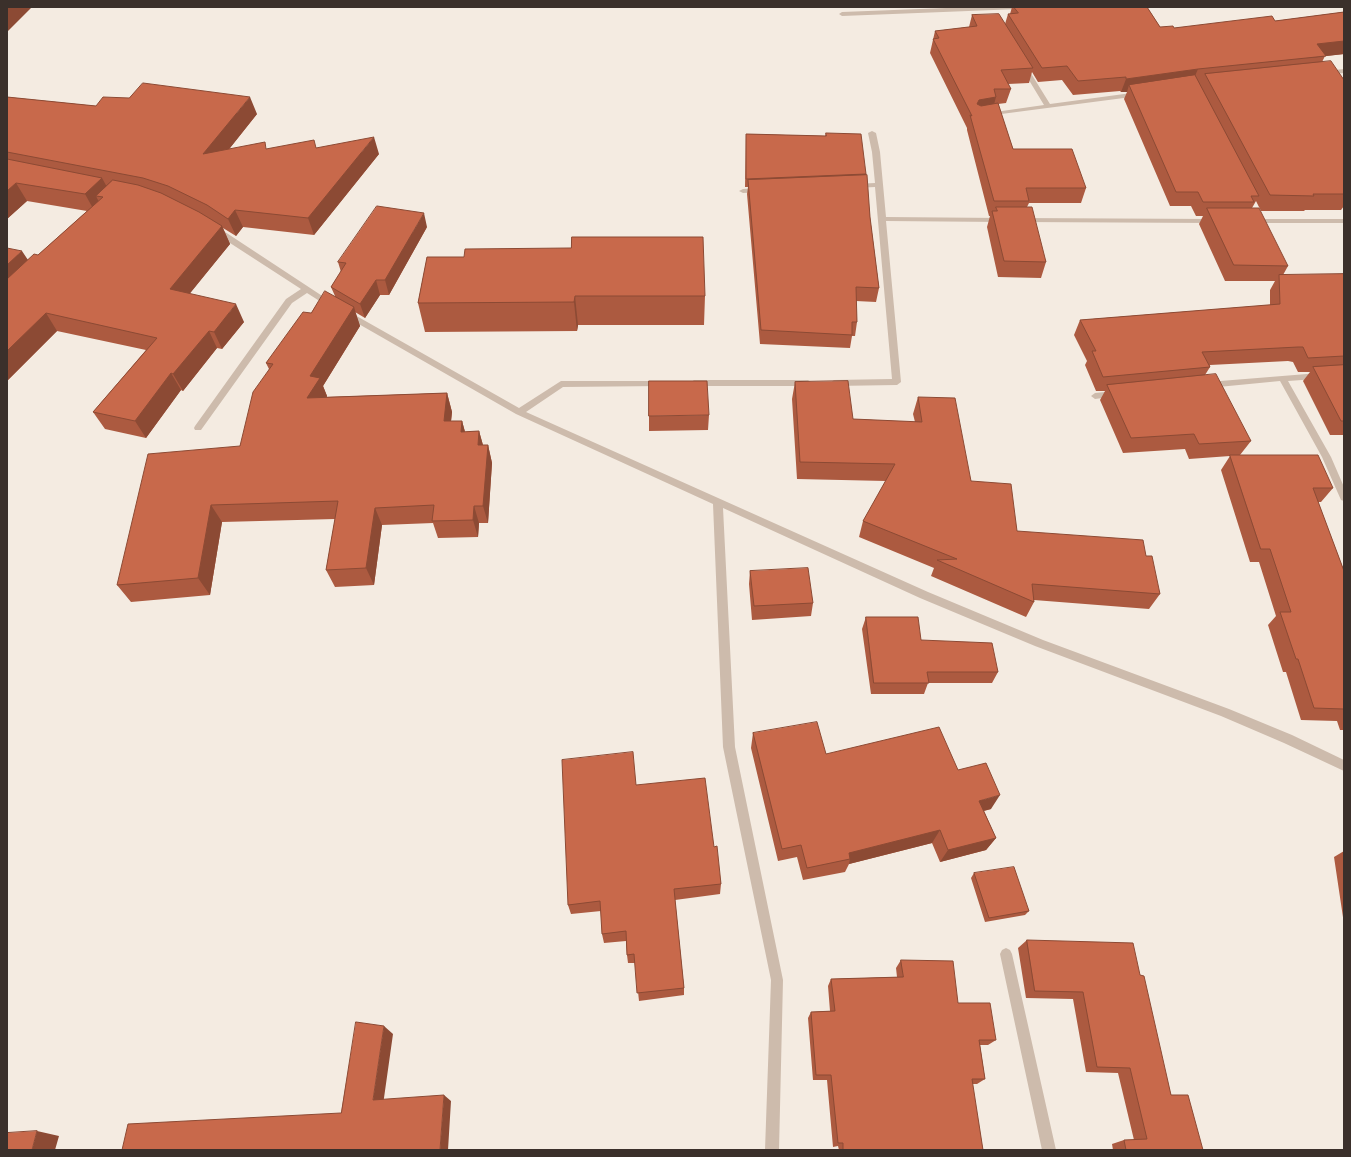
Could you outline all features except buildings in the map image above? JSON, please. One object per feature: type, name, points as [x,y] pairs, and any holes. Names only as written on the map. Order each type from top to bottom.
[{"type":"street","points":[[842,14],[1019,7]]},
{"type":"street","points":[[988,9],[992,16]]},
{"type":"street","points":[[1020,61],[1048,106]]},
{"type":"street","points":[[1314,74],[1344,71]]},
{"type":"street","points":[[984,116],[1146,92]]},
{"type":"street","points":[[686,383],[897,382],[876,152],[872,133]]},
{"type":"street","points":[[849,186],[879,185]]},
{"type":"street","points":[[743,191],[766,190]]},
{"type":"street","points":[[1258,212],[1262,221]]},
{"type":"street","points":[[882,219],[1222,221]]},
{"type":"street","points":[[1246,221],[1344,220]]},
{"type":"street","points":[[211,226],[331,304],[519,412],[932,598],[1039,643],[1225,712],[1288,739],[1344,766]]},
{"type":"street","points":[[198,428],[289,301],[307,289]]},
{"type":"street","points":[[1196,386],[1344,374]]},
{"type":"street","points":[[1282,378],[1326,457],[1344,497]]},
{"type":"street","points":[[519,412],[561,384],[670,383]]},
{"type":"street","points":[[1095,396],[1126,393]]},
{"type":"street","points":[[718,502],[729,747],[777,980],[772,1150]]},
{"type":"street","points":[[1006,954],[1049,1150]]}]
